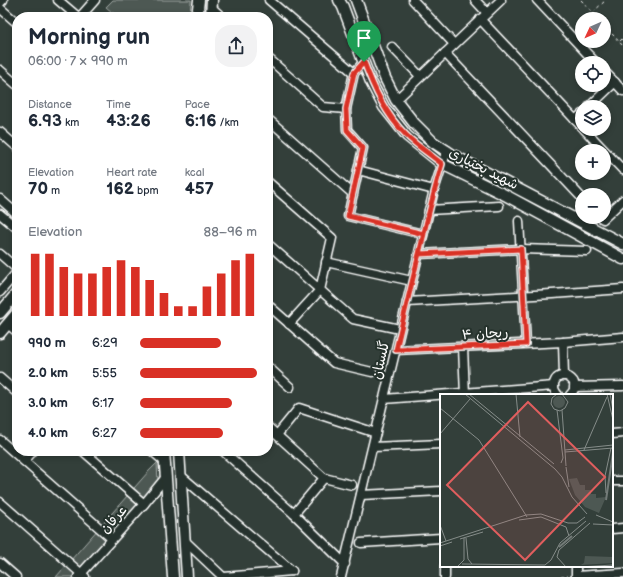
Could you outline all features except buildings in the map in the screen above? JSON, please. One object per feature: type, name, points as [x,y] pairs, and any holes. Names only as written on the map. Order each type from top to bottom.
[{"type":"main road","points":[[198,12],[199,0]]},
{"type":"main road","name":"شهید بختیاری","points":[[339,0],[371,82],[384,107],[407,136],[442,164],[507,196],[623,258]]},
{"type":"main road","name":"شهید بختیاری","points":[[356,0],[385,78],[396,100],[414,123],[434,142],[623,244]]},
{"type":"main road","points":[[0,312],[12,299]]},
{"type":"main road","points":[[0,333],[12,319]]},
{"type":"main road","points":[[164,456],[172,577]]},
{"type":"main road","points":[[179,456],[187,577]]},
{"type":"main road","points":[[166,476],[180,475]]},
{"type":"street","points":[[0,3],[3,0]]},
{"type":"street","points":[[58,0],[73,12]]},
{"type":"street","points":[[84,12],[95,0]]},
{"type":"street","points":[[269,0],[354,73]]},
{"type":"street","points":[[413,0],[454,44]]},
{"type":"street","points":[[475,0],[487,13]]},
{"type":"street","points":[[396,100],[501,0]]},
{"type":"street","points":[[537,0],[589,56]]},
{"type":"street","points":[[0,8],[12,19]]},
{"type":"street","points":[[480,19],[575,120]]},
{"type":"street","points":[[392,46],[420,76]]},
{"type":"street","points":[[445,53],[575,191]]},
{"type":"street","points":[[273,62],[323,107],[346,109]]},
{"type":"street","points":[[364,62],[354,73],[346,109],[347,130],[363,148],[348,216],[424,234]]},
{"type":"street","points":[[2,75],[12,79]]},
{"type":"street","points":[[611,78],[623,91]]},
{"type":"street","points":[[596,100],[615,82]]},
{"type":"street","points":[[273,123],[353,194]]},
{"type":"street","points":[[0,132],[12,143]]},
{"type":"street","points":[[591,136],[623,170]]},
{"type":"street","name":"گلستان","points":[[341,577],[429,210],[447,150]]},
{"type":"street","points":[[358,170],[434,190]]},
{"type":"street","points":[[273,186],[332,238],[320,290],[289,324]]},
{"type":"street","points":[[0,199],[12,210]]},
{"type":"street","points":[[611,212],[623,200]]},
{"type":"street","points":[[429,210],[499,206]]},
{"type":"street","points":[[0,214],[12,224]]},
{"type":"street","points":[[519,220],[526,344]]},
{"type":"street","points":[[273,248],[353,319],[395,328]]},
{"type":"street","points":[[419,254],[521,249],[587,251]]},
{"type":"street","points":[[0,254],[12,265]]},
{"type":"street","points":[[326,262],[412,281]]},
{"type":"street","points":[[0,292],[12,278]]},
{"type":"street","points":[[407,302],[623,289]]},
{"type":"street","points":[[273,310],[334,363],[372,372]]},
{"type":"street","points":[[8,324],[12,328]]},
{"type":"street","name":"ریحان ۴","points":[[396,350],[562,342],[623,337]]},
{"type":"street","points":[[562,342],[564,376]]},
{"type":"street","points":[[462,347],[465,394],[554,386]]},
{"type":"street","points":[[273,372],[290,387]]},
{"type":"street","points":[[557,394],[554,386],[556,380],[564,376],[572,380],[574,387],[571,394]]},
{"type":"street","points":[[0,378],[12,389]]},
{"type":"street","points":[[574,387],[623,386]]},
{"type":"street","points":[[384,399],[440,396]]},
{"type":"street","points":[[277,435],[299,408],[376,433]]},
{"type":"street","points":[[273,431],[324,478],[352,485]]},
{"type":"street","points":[[613,434],[623,433]]},
{"type":"street","points":[[0,440],[12,450]]},
{"type":"street","points":[[372,447],[440,444]]},
{"type":"street","points":[[18,456],[112,539]]},
{"type":"street","points":[[24,461],[28,456]]},
{"type":"street","points":[[89,456],[144,504]]},
{"type":"street","points":[[158,456],[165,462]]},
{"type":"street","points":[[229,456],[294,514],[345,564]]},
{"type":"street","points":[[180,475],[292,571],[224,577],[185,541]]},
{"type":"street","name":"عرفان","points":[[82,576],[166,476]]},
{"type":"street","points":[[294,514],[324,478]]},
{"type":"street","points":[[361,495],[440,491]]},
{"type":"street","points":[[0,502],[82,576]]},
{"type":"street","points":[[361,543],[440,538]]},
{"type":"street","points":[[0,563],[16,577]]},
{"type":"street","points":[[576,576],[623,573]]},
{"type":"path","points":[[581,0],[592,12],[606,0]]},
{"type":"path","points":[[611,33],[623,46]]},
{"type":"path","points":[[619,42],[623,38]]},
{"type":"shaded area","points":[[113,0],[191,0],[190,12],[112,12],[106,7]]},
{"type":"shaded area","points":[[157,463],[158,482],[74,577],[56,577],[149,471]]},
{"type":"route","points":[[364,62],[354,73],[346,109],[347,130],[363,148],[348,216],[424,234],[412,281],[396,350],[526,344],[521,249],[419,254],[424,234],[434,190],[442,164],[407,136],[384,107],[371,82],[364,62]]}]
